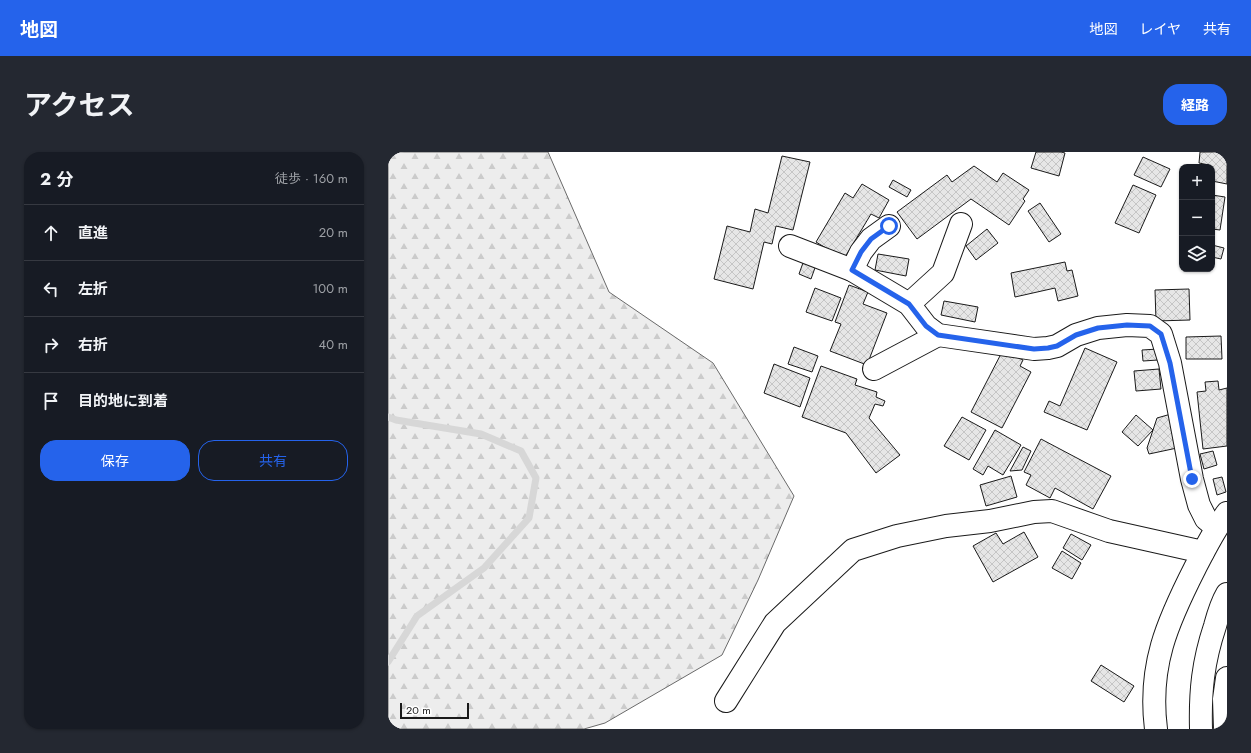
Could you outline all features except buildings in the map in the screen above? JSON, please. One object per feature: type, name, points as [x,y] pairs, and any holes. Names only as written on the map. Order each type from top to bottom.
[{"type":"main road","points":[[909,304],[943,273],[961,224]]},
{"type":"main road","points":[[852,270],[861,252],[871,239],[889,226]]},
{"type":"main road","points":[[790,246],[852,270],[909,304],[926,326],[938,335],[1034,349],[1057,346],[1076,335],[1105,328],[1127,325],[1150,326],[1161,334],[1170,363],[1190,472],[1199,505],[1206,519],[1222,520],[1182,593],[1166,628],[1157,663],[1153,708],[1156,729]]},
{"type":"main road","points":[[874,369],[938,335]]},
{"type":"main road","points":[[726,701],[775,623],[852,550],[898,536],[946,526],[990,522],[1034,512],[1052,511],[1109,531],[1204,552]]},
{"type":"main road","points":[[1201,729],[1200,710],[1202,675],[1209,644],[1222,604],[1227,594]]},
{"type":"main road","points":[[1225,729],[1224,699],[1227,678]]},
{"type":"green space","points":[[388,152],[548,152],[609,292],[713,363],[794,496],[758,580],[722,655],[605,723],[584,729],[388,729]]},
{"type":"waterway","points":[[388,417],[396,420],[481,434],[521,451],[536,478],[529,518],[484,568],[417,616],[388,662]]},
{"type":"route","points":[[889,226],[871,239],[861,252],[852,270],[909,304],[926,326],[938,335],[1034,349],[1057,346],[1076,335],[1098,328],[1127,325],[1150,326],[1161,334],[1170,363],[1192,479]]}]
